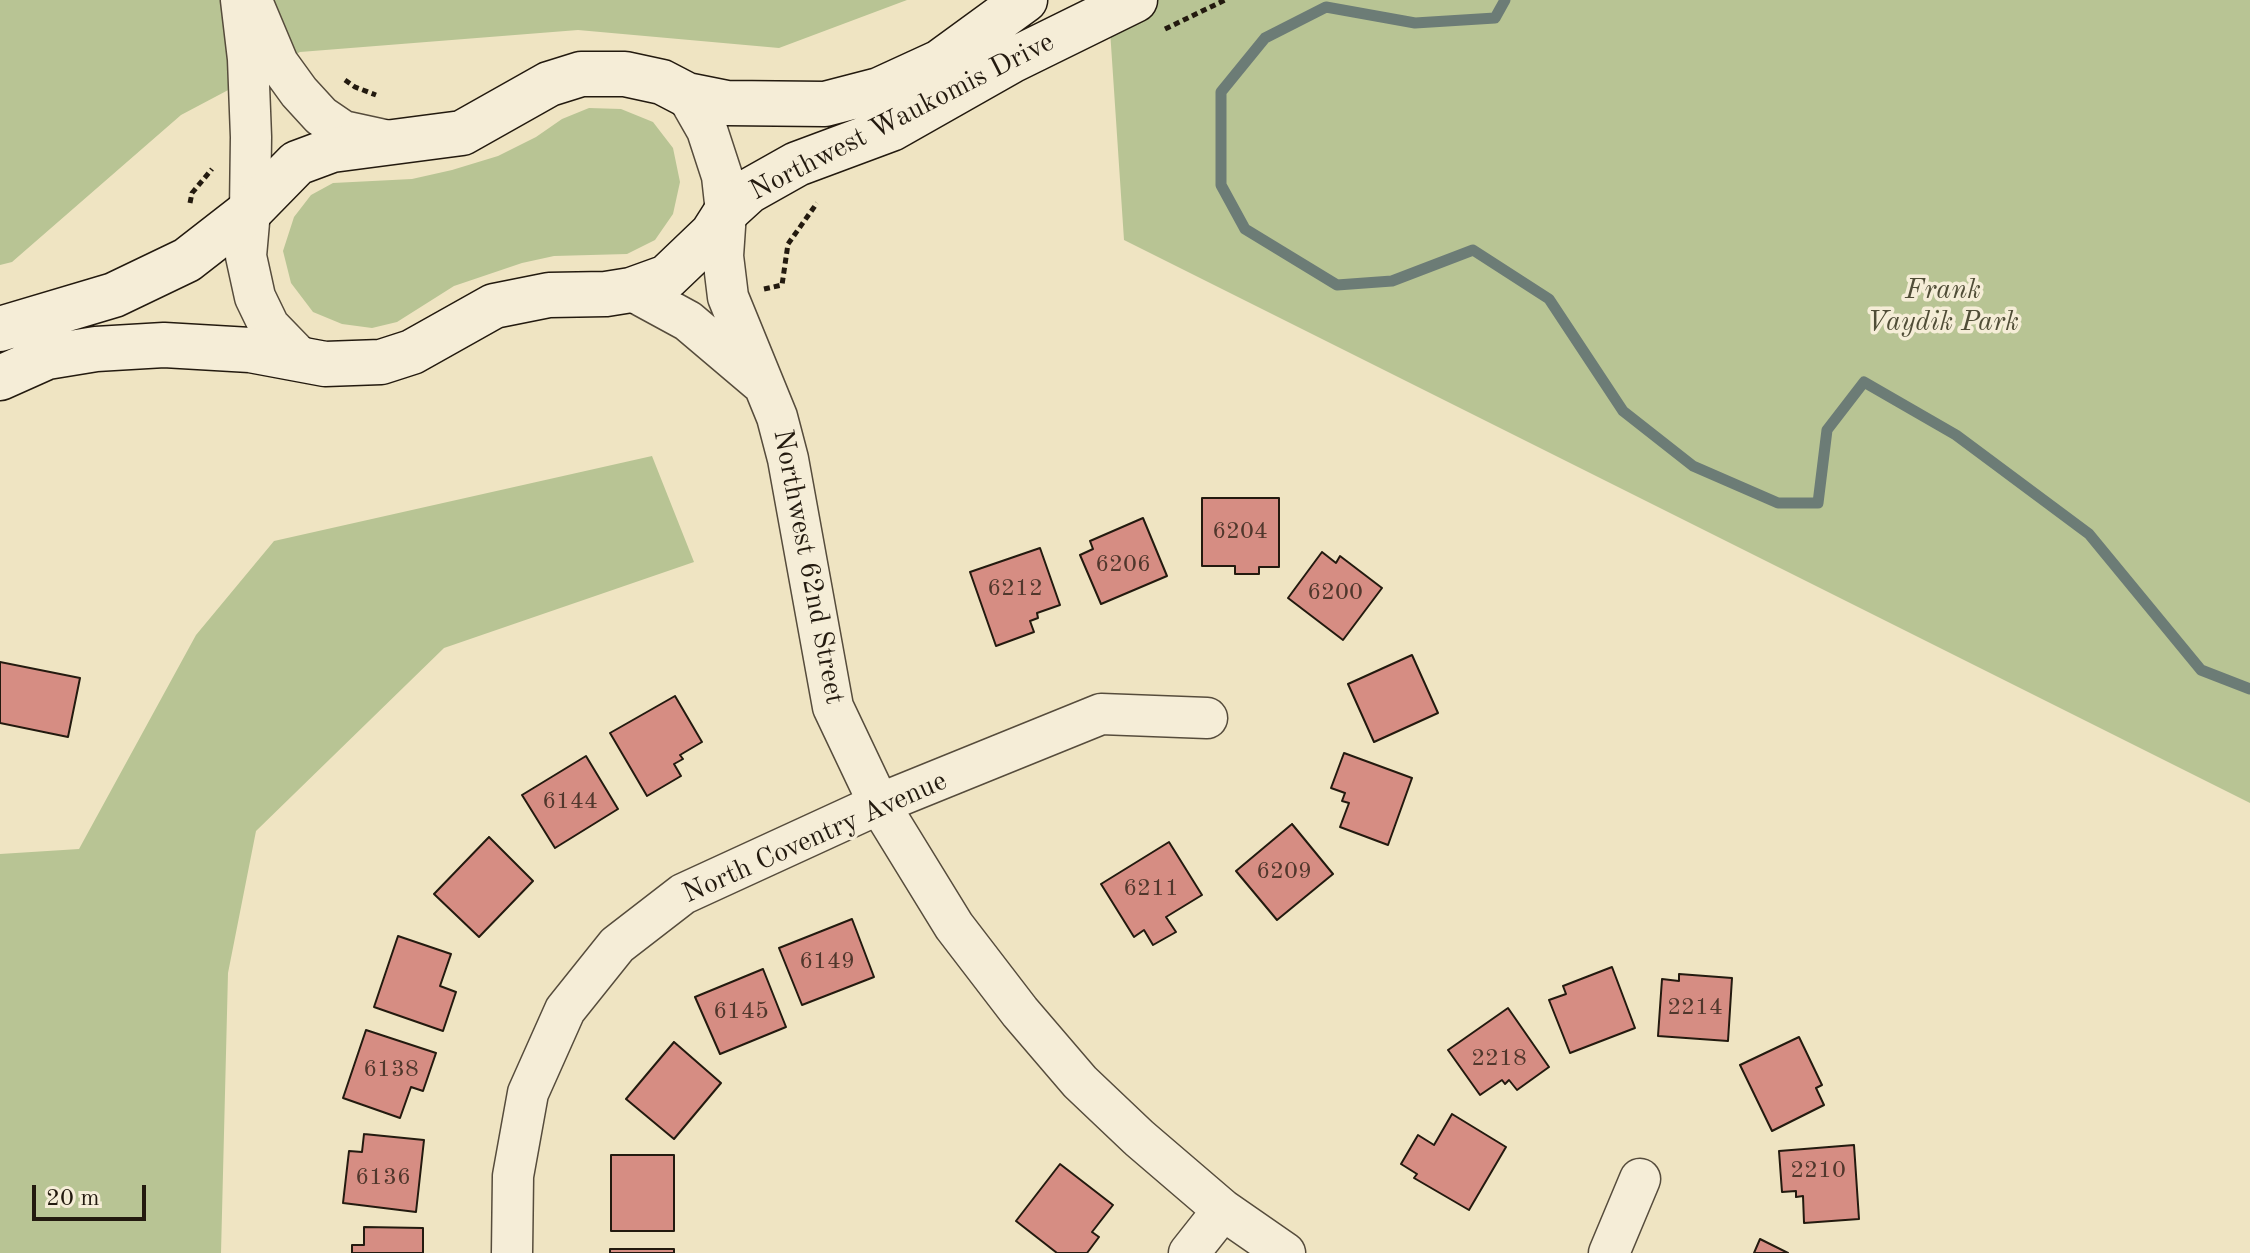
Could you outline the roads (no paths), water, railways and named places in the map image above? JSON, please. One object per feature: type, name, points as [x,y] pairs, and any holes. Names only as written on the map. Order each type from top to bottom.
[{"type":"main road","name":"Northwest Waukomis Drive","points":[[0,329],[114,295],[187,260],[250,211],[297,163],[332,150],[462,133],[549,84],[581,74],[625,74],[662,82],[687,95],[727,103],[825,104],[879,90],[940,62],[1025,0]]},
{"type":"main road","name":"Northwest Waukomis Drive","points":[[0,378],[47,357],[96,349],[177,346],[250,350],[348,365],[381,362],[412,352],[494,306],[549,295],[606,294],[631,290],[667,277],[712,234],[726,212],[749,191],[797,164],[891,129],[1011,61],[1135,0]]},
{"type":"street","points":[[241,0],[248,59],[250,211],[246,256],[255,297],[269,326],[302,360]]},
{"type":"street","points":[[251,0],[278,63],[321,116],[343,131],[397,143]]},
{"type":"street","name":"Northwest 62nd Street","points":[[687,95],[707,130],[722,176],[726,212],[723,256],[728,297],[777,417],[788,459],[833,707],[879,804],[954,926],[1020,1012],[1080,1082],[1223,1210],[1285,1253]]},
{"type":"street","name":"Northwest 62nd Street","points":[[631,290],[688,321],[763,384]]},
{"type":"street","name":"North Coventry Avenue","points":[[512,1253],[513,1176],[528,1093],[565,1010],[617,945],[683,894],[879,804],[1101,714],[1207,718]]},
{"type":"street","points":[[1609,1253],[1640,1179]]},
{"type":"street","points":[[1189,1253],[1223,1210]]},
{"type":"waterway","points":[[1505,0],[1495,18],[1415,23],[1326,7],[1265,38],[1221,92],[1221,185],[1245,229],[1337,285],[1392,281],[1473,250],[1549,299],[1623,411],[1693,466],[1778,503],[1818,503],[1827,430],[1864,382],[1956,435],[2089,534],[2201,670],[2250,689]]},
{"type":"park label","name":"Frank Vaydik Park","points":[[1943,307]]}]
